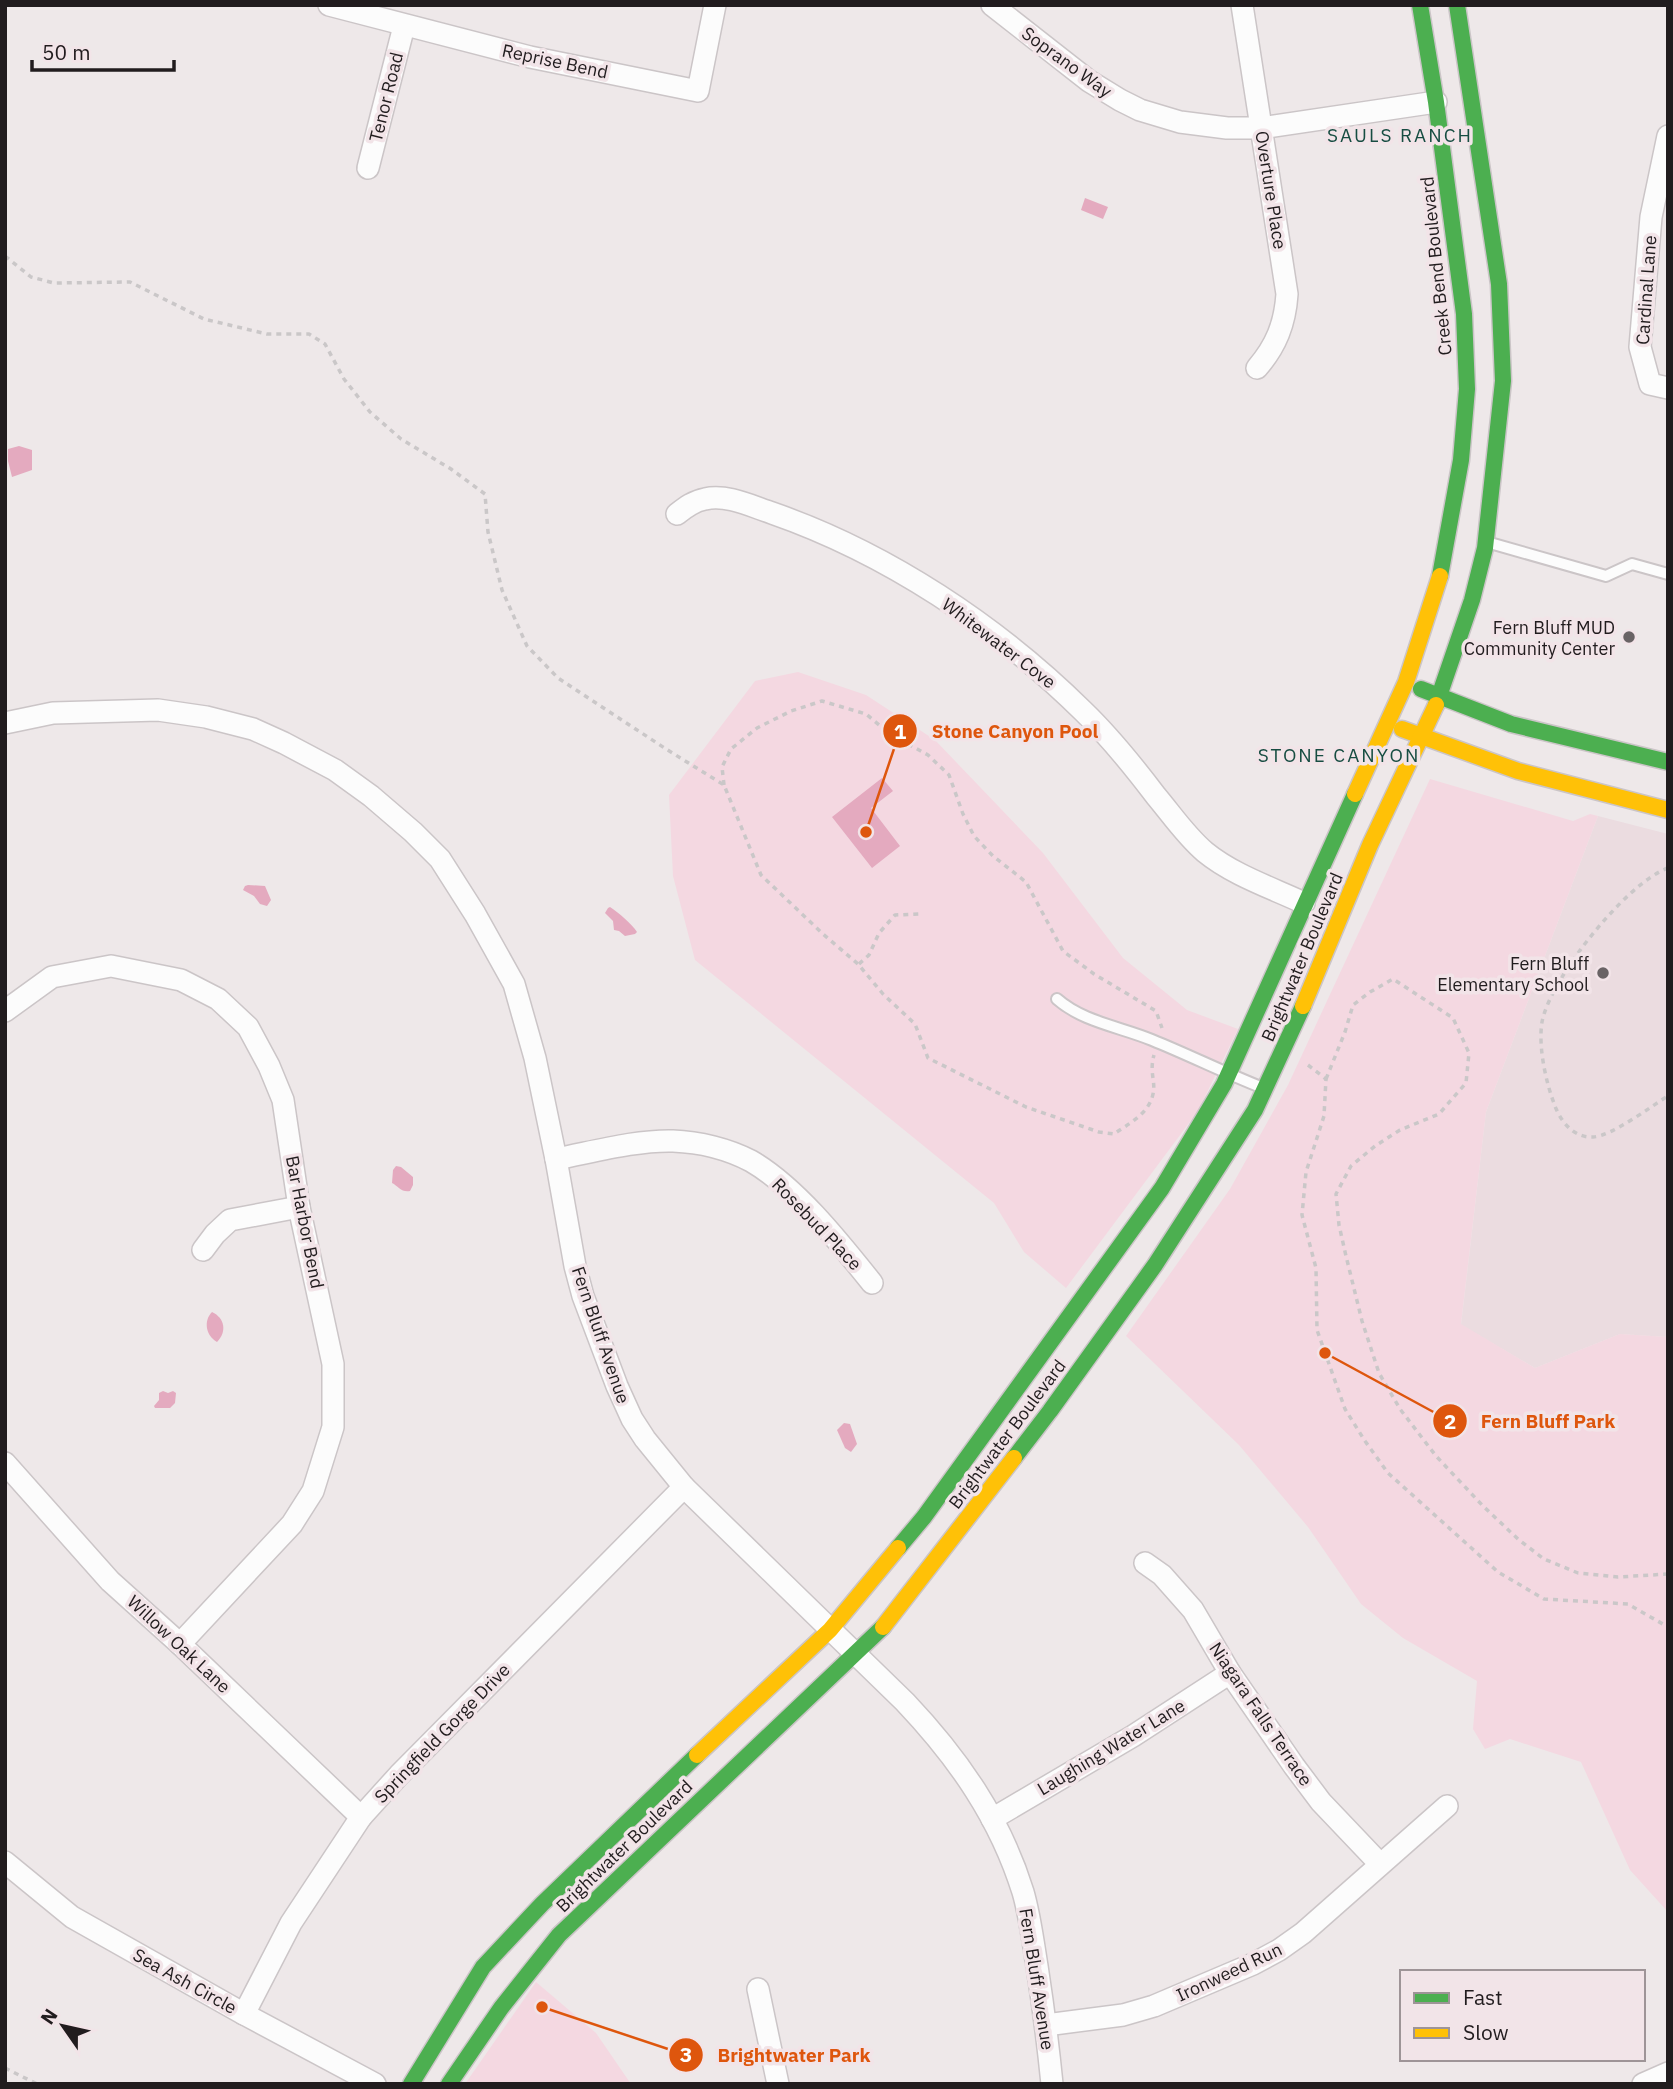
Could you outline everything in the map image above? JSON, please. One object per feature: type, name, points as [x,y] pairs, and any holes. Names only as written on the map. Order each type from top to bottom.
[{"type":"street","name":"Reprise Bend","points":[[329,5],[530,57],[698,91],[715,5]]},
{"type":"street","name":"Soprano Way","points":[[992,5],[1090,81],[1140,110],[1170,119],[1203,126],[1261,128],[1436,102]]},
{"type":"street","name":"Overture Place","points":[[1242,5],[1287,294],[1284,322],[1278,338],[1257,368]]},
{"type":"street","name":"Creek Bend Boulevard","points":[[1388,722],[1406,682],[1437,587],[1461,460],[1466,389],[1464,314],[1436,102],[1420,5]]},
{"type":"street","points":[[1440,697],[1472,600],[1486,542],[1503,381],[1499,284],[1457,5]]},
{"type":"street","name":"Tenor Road","points":[[368,168],[404,26]]},
{"type":"street","name":"Cardinal Lane","points":[[1668,136],[1651,217],[1640,346],[1650,384],[1668,388]]},
{"type":"street","name":"Whitewater Cove","points":[[677,514],[690,504],[706,499],[724,498],[806,526],[853,547],[908,577],[1000,639],[1063,691],[1131,763],[1186,833],[1206,853],[1229,868],[1304,903]]},
{"type":"street","points":[[1406,682],[1511,724],[1668,762]]},
{"type":"street","name":"Brightwater Boulevard","points":[[449,2084],[501,2008],[559,1935],[885,1625],[1051,1411],[1155,1265],[1255,1110],[1317,978],[1370,845],[1440,697]]},
{"type":"street","name":"Fern Bluff Avenue","points":[[5,723],[52,713],[158,710],[206,717],[253,729],[335,770],[371,796],[440,859],[514,984],[535,1058],[583,1296],[632,1419],[684,1487],[856,1652],[937,1736],[966,1774],[992,1819],[1023,1893],[1046,2025],[1052,2084]]},
{"type":"street","points":[[1388,722],[1421,737],[1518,771],[1668,810]]},
{"type":"street","name":"Brightwater Boulevard","points":[[411,2084],[491,1958],[541,1904],[621,1826],[831,1630],[924,1517],[1162,1188],[1228,1074],[1388,722]]},
{"type":"street","name":"Bar Harbor Bend","points":[[5,1011],[52,977],[111,966],[181,979],[218,999],[248,1027],[283,1100],[299,1207],[333,1364],[333,1427],[313,1491],[292,1524],[180,1644]]},
{"type":"street","name":"Rosebud Place","points":[[556,1159],[625,1146],[671,1141],[698,1143],[725,1150],[751,1161],[776,1179],[820,1223],[872,1283]]},
{"type":"street","points":[[204,1250],[215,1234],[230,1220],[299,1207]]},
{"type":"street","name":"Willow Oak Lane","points":[[5,1463],[110,1581],[180,1644],[360,1818]]},
{"type":"street","name":"Springfield Gorge Drive","points":[[244,2014],[291,1923],[360,1818],[399,1775],[684,1487]]},
{"type":"street","name":"Niagara Falls Terrace","points":[[1144,1563],[1162,1575],[1193,1610],[1230,1672],[1294,1766],[1314,1793],[1380,1864]]},
{"type":"street","name":"Laughing Water Lane","points":[[992,1819],[1133,1736],[1230,1672]]},
{"type":"street","name":"Ironweed Run","points":[[1046,2025],[1123,2015],[1154,2006],[1253,1964],[1303,1933],[1447,1805]]},
{"type":"street","name":"Sea Ash Circle","points":[[5,1862],[72,1917],[375,2084]]},
{"type":"street","points":[[758,1989],[778,2084]]},
{"type":"street","points":[[1643,2084],[1668,2073]]},
{"type":"lane","points":[[1486,542],[1606,576],[1632,564],[1668,574]]},
{"type":"lane","points":[[1058,999],[1083,1015],[1150,1039],[1265,1089]]},
{"type":"path","points":[[5,256],[31,277],[54,283],[130,282],[204,319],[267,334],[309,334],[325,344],[344,379],[370,412],[401,439],[451,469],[485,494],[488,531],[502,590],[527,646],[558,678],[724,785]]},
{"type":"path","points":[[1155,1051],[1150,1067],[1153,1094],[1144,1112],[1114,1134],[1099,1132],[1026,1107],[928,1058],[915,1024],[883,994],[858,964],[761,875],[724,785],[722,767],[731,749],[757,728],[791,711],[822,701],[866,714],[890,734],[929,755],[949,775],[974,836],[993,856],[1026,882],[1063,951],[1094,974],[1156,1011],[1163,1030]]},
{"type":"path","points":[[1668,868],[1650,876],[1624,900],[1564,973],[1549,1000],[1542,1021],[1541,1045],[1551,1097],[1560,1119],[1581,1136],[1605,1135],[1668,1096]]},
{"type":"path","points":[[858,964],[869,955],[878,933],[895,915],[919,914]]},
{"type":"path","points":[[1668,1574],[1618,1577],[1578,1573],[1544,1559],[1501,1523],[1436,1456],[1400,1409],[1379,1373],[1362,1321],[1346,1256],[1336,1194],[1351,1166],[1375,1146],[1400,1130],[1439,1114],[1466,1083],[1469,1053],[1453,1018],[1393,979],[1353,1005],[1326,1079],[1324,1116],[1306,1172],[1302,1215],[1316,1268],[1317,1330],[1345,1409],[1388,1473],[1499,1572],[1544,1599],[1628,1604],[1668,1627]]},
{"type":"path","points":[[1308,1065],[1326,1079]]},
{"type":"path","points":[[5,2068],[37,2084]]},
{"type":"shaded area","points":[[1085,198],[1108,207],[1103,219],[1081,210]]},
{"type":"shaded area","points":[[19,446],[32,450],[32,470],[12,477],[8,449]]},
{"type":"shaded area","points":[[798,672],[866,695],[935,740],[1043,853],[1123,958],[1187,1010],[1238,1029],[1198,1111],[1066,1288],[1024,1252],[994,1203],[695,960],[673,876],[669,795],[755,681]]},
{"type":"shaded area","points":[[882,778],[893,791],[871,808],[900,846],[872,868],[832,817]]},
{"type":"shaded area","points":[[1430,779],[1573,821],[1590,814],[1598,816],[1486,1112],[1461,1324],[1535,1368],[1620,1334],[1668,1337],[1668,1912],[1630,1870],[1581,1762],[1510,1739],[1485,1749],[1473,1729],[1477,1681],[1403,1638],[1361,1604],[1308,1527],[1239,1445],[1126,1336],[1230,1189],[1288,1085]]},
{"type":"shaded area","name":"Fern Bluff Elementary School","points":[[1598,816],[1668,834],[1668,1337],[1620,1334],[1535,1368],[1461,1325],[1486,1112]]},
{"type":"shaded area","points":[[248,885],[265,886],[271,900],[267,906],[260,904],[254,896],[243,890]]},
{"type":"shaded area","points":[[610,907],[632,925],[637,932],[635,934],[625,936],[614,930],[613,921],[605,913]]},
{"type":"shaded area","points":[[396,1166],[413,1177],[410,1191],[402,1190],[392,1183]]},
{"type":"shaded area","points":[[212,1312],[220,1318],[223,1326],[217,1342],[210,1336],[207,1328],[207,1320]]},
{"type":"shaded area","points":[[159,1393],[176,1393],[175,1403],[170,1408],[155,1408]]},
{"type":"shaded area","points":[[844,1423],[850,1424],[857,1444],[851,1452],[845,1448],[837,1430]]},
{"type":"shaded area","points":[[536,1982],[596,2033],[631,2084],[465,2084]]},
{"type":"traffic: fast","points":[[1420,5],[1436,102],[1464,314],[1467,389],[1461,460],[1440,576]]},
{"type":"traffic: fast","points":[[1436,705],[1472,600],[1485,548],[1503,381],[1499,284],[1457,5]]},
{"type":"traffic: fast","points":[[1421,689],[1511,724],[1668,762]]},
{"type":"traffic: fast","points":[[898,1548],[924,1517],[1162,1188],[1224,1084],[1355,794]]},
{"type":"traffic: fast","points":[[1014,1458],[1155,1265],[1255,1110],[1303,1006]]},
{"type":"traffic: fast","points":[[449,2084],[501,2008],[559,1935],[883,1627]]},
{"type":"traffic: fast","points":[[411,2084],[483,1967],[542,1904],[697,1755]]},
{"type":"traffic: slow","points":[[1355,794],[1406,682],[1440,576]]},
{"type":"traffic: slow","points":[[1303,1006],[1370,845],[1436,705]]},
{"type":"traffic: slow","points":[[1402,729],[1518,771],[1668,810]]},
{"type":"traffic: slow","points":[[883,1627],[1014,1458]]},
{"type":"traffic: slow","points":[[697,1755],[830,1630],[898,1548]]},
{"type":"place","name":"Fern Bluff MUD Community Center","points":[[1629,637]]},
{"type":"place","name":"Stone Canyon Pool","points":[[866,832]]},
{"type":"place","name":"Fern Bluff Elementary School","points":[[1603,973]]},
{"type":"place","name":"Fern Bluff Park","points":[[1325,1353]]},
{"type":"place","name":"Brightwater Park","points":[[542,2007]]},
{"type":"district","name":"SAULS RANCH","points":[[1400,135]]},
{"type":"district","name":"STONE CANYON","points":[[1339,755]]}]
